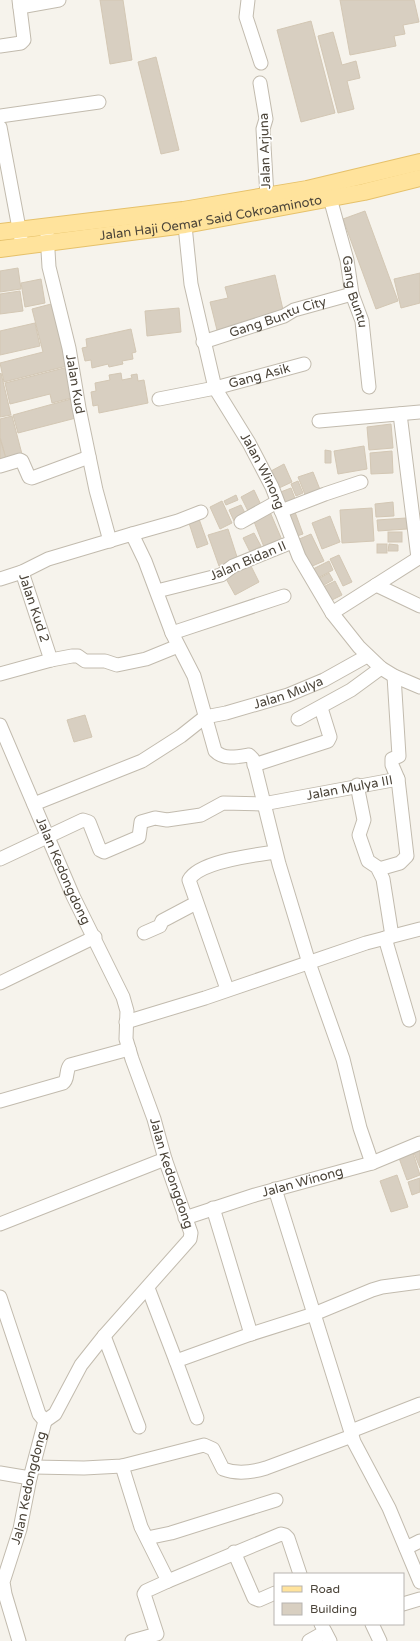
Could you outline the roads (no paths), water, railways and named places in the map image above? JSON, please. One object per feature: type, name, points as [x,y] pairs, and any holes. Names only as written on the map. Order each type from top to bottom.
[{"type":"main road","name":"Jalan Haji Oemar Said Cokroaminoto","points":[[184,218],[266,196],[307,189],[420,162]]},
{"type":"main road","name":"Jalan Haji Oemar Said Cokroaminoto","points":[[0,249],[21,246],[47,235],[330,198],[364,192],[420,178]]},
{"type":"main road","name":"Jalan Haji Oemar Said Cokroaminoto","points":[[0,232],[20,229],[47,235]]},
{"type":"street","points":[[0,46],[21,43],[24,40],[19,3],[59,0]]},
{"type":"street","points":[[248,0],[246,17],[261,63]]},
{"type":"street","name":"Jalan Arjuna","points":[[260,83],[266,119],[263,129],[266,196]]},
{"type":"street","points":[[0,116],[99,102]]},
{"type":"street","points":[[1,133],[20,229],[21,246]]},
{"type":"street","name":"Gang Buntu","points":[[330,198],[347,260],[352,294],[362,320],[369,387]]},
{"type":"street","name":"Jalan Winong","points":[[184,218],[191,284],[203,342],[215,388],[252,449],[272,487],[292,542],[306,570],[332,613],[367,656],[381,668],[394,676],[420,687]]},
{"type":"street","name":"Jalan Kud","points":[[47,235],[49,267],[69,348],[89,457],[110,541]]},
{"type":"street","name":"Gang Buntu City","points":[[203,342],[284,316],[294,310],[352,294]]},
{"type":"street","name":"Gang Asik","points":[[159,399],[215,388],[304,364]]},
{"type":"street","points":[[319,421],[420,412]]},
{"type":"street","points":[[332,613],[419,558],[400,414]]},
{"type":"street","points":[[0,466],[20,460],[22,461],[29,477],[32,478],[89,457]]},
{"type":"street","points":[[241,522],[279,507],[361,482]]},
{"type":"street","name":"Jalan Kud 2","points":[[0,674],[51,660],[22,572],[48,559],[178,521],[201,512]]},
{"type":"street","points":[[132,534],[157,591],[172,634],[194,676],[215,751],[219,754],[232,758],[249,755],[254,765],[275,852],[343,1059],[360,1128],[372,1163]]},
{"type":"street","name":"Jalan Bidan II","points":[[157,591],[221,575],[233,566],[292,542]]},
{"type":"street","points":[[0,579],[22,572]]},
{"type":"street","points":[[376,585],[420,606]]},
{"type":"street","points":[[172,634],[284,596]]},
{"type":"street","points":[[51,660],[76,656],[85,661],[105,661],[117,665],[156,656],[178,646]]},
{"type":"street","name":"Jalan Mulya","points":[[205,717],[231,712],[288,695],[324,680],[367,656]]},
{"type":"street","points":[[298,719],[321,708],[381,668]]},
{"type":"street","name":"Jalan Mulya III","points":[[46,836],[77,822],[87,820],[100,850],[104,852],[140,836],[141,822],[155,818],[167,820],[201,815],[223,803],[263,804],[357,785],[398,779],[392,765],[392,759],[399,757],[394,676]]},
{"type":"street","points":[[254,765],[328,740],[330,737],[321,708]]},
{"type":"street","points":[[34,804],[142,761],[181,736],[205,717]]},
{"type":"street","name":"Jalan Kedongdong","points":[[0,725],[46,836],[73,896],[95,937],[123,997],[126,1006],[126,1039],[191,1233],[190,1240],[104,1336],[81,1365],[55,1414],[45,1421],[20,1528],[2,1583],[19,1641]]},
{"type":"street","points":[[379,869],[400,863],[407,856],[398,779]]},
{"type":"street","points":[[357,785],[364,820],[359,835],[368,862],[379,869],[385,888],[388,937],[409,1020]]},
{"type":"street","points":[[0,859],[46,836]]},
{"type":"street","points":[[227,989],[189,880],[199,871],[239,857],[275,852]]},
{"type":"street","points":[[144,933],[160,926],[162,921],[168,917],[196,903]]},
{"type":"street","points":[[126,1022],[388,937],[420,929]]},
{"type":"street","points":[[0,983],[95,937]]},
{"type":"street","points":[[0,1101],[63,1084],[66,1080],[67,1069],[70,1065],[129,1049]]},
{"type":"street","name":"Jalan Winong","points":[[185,1218],[275,1189],[372,1163],[420,1143]]},
{"type":"street","points":[[0,1224],[165,1158]]},
{"type":"street","points":[[275,1189],[356,1447],[389,1508],[420,1582]]},
{"type":"street","points":[[213,1208],[251,1334]]},
{"type":"street","points":[[176,1361],[251,1334],[314,1314],[382,1287],[420,1282]]},
{"type":"street","points":[[148,1288],[197,1418]]},
{"type":"street","points":[[0,1297],[39,1414],[45,1421]]},
{"type":"street","points":[[104,1336],[139,1427]]},
{"type":"street","points":[[0,1473],[32,1473],[122,1466],[204,1445],[213,1448],[223,1469],[232,1472],[253,1471],[280,1463],[420,1404]]},
{"type":"street","points":[[122,1466],[136,1514],[168,1581]]},
{"type":"street","points":[[147,1538],[171,1533],[276,1500]]},
{"type":"street","points":[[132,1641],[158,1634],[144,1594],[146,1591],[234,1552],[269,1538],[284,1534],[288,1538],[300,1573]]},
{"type":"street","points":[[406,1548],[420,1541]]},
{"type":"street","points":[[234,1552],[254,1598],[259,1600],[274,1593]]},
{"type":"street","points":[[404,1604],[420,1599]]},
{"type":"street","points":[[372,1625],[380,1641]]},
{"type":"street","points":[[309,1641],[325,1632]]}]
